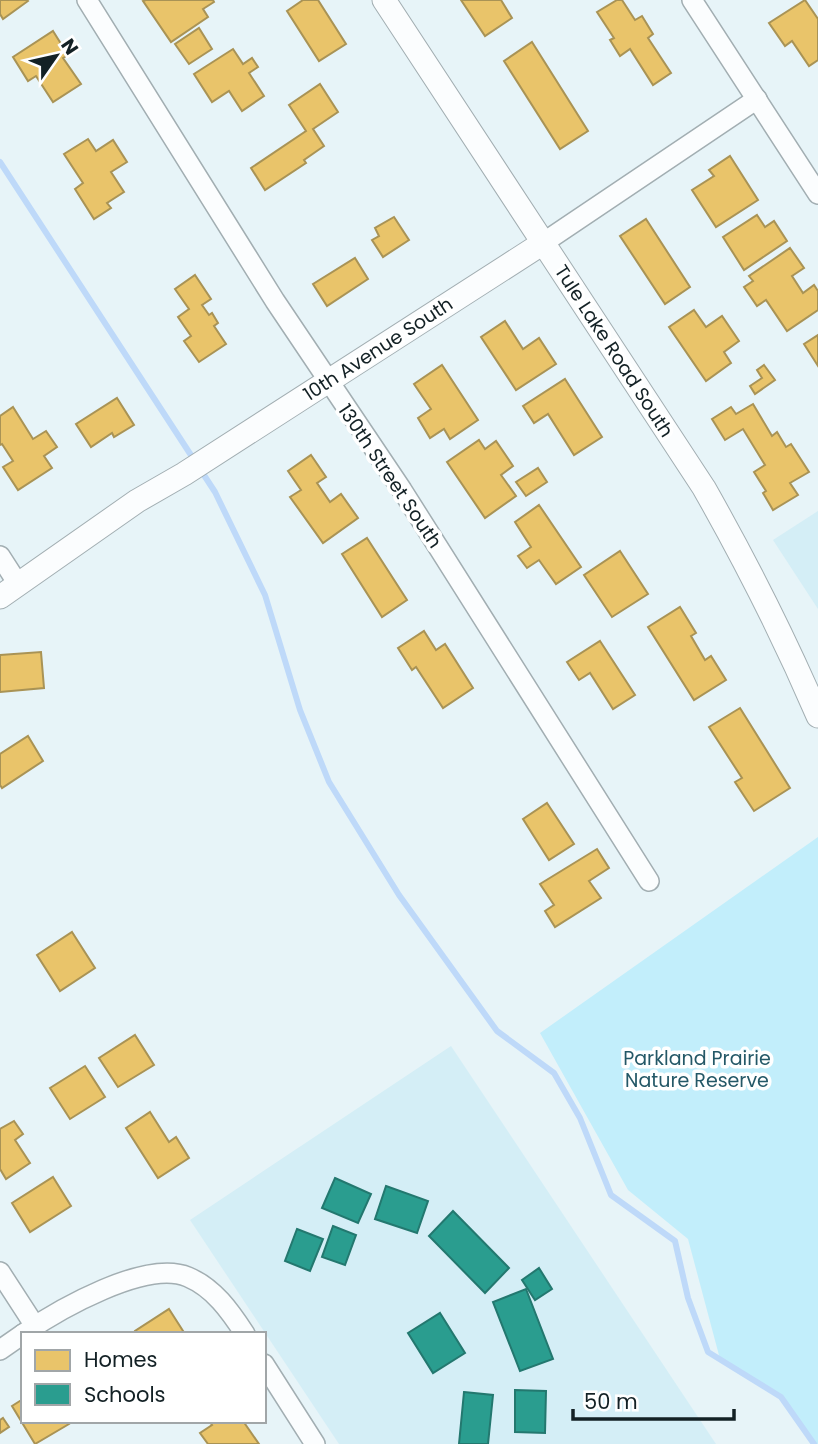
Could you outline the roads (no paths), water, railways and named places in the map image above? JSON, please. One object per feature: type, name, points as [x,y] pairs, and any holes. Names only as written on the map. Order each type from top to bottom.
[{"type":"street","name":"130th Street South","points":[[87,0],[327,381],[402,491],[649,881]]},
{"type":"street","name":"Tule Lake Road South","points":[[384,0],[704,488],[779,628],[818,716]]},
{"type":"street","points":[[692,0],[818,194]]},
{"type":"street","name":"10th Avenue South","points":[[9,591],[137,501],[184,474],[543,243],[757,99]]},
{"type":"street","points":[[0,556],[9,591]]},
{"type":"street","points":[[0,1272],[27,1331],[82,1300],[125,1281],[160,1273],[174,1273],[200,1283],[226,1305],[244,1332]]},
{"type":"street","points":[[0,1350],[21,1335]]},
{"type":"street","points":[[266,1367],[315,1444]]},
{"type":"waterway","points":[[0,162],[215,492],[265,595],[300,710],[329,782],[399,895],[497,1031],[554,1073],[580,1118],[611,1195],[675,1241],[688,1298],[708,1352],[781,1397],[814,1444]]},
{"type":"park label","name":"Parkland Prairie Nature Reserve","points":[[697,1069]]}]
